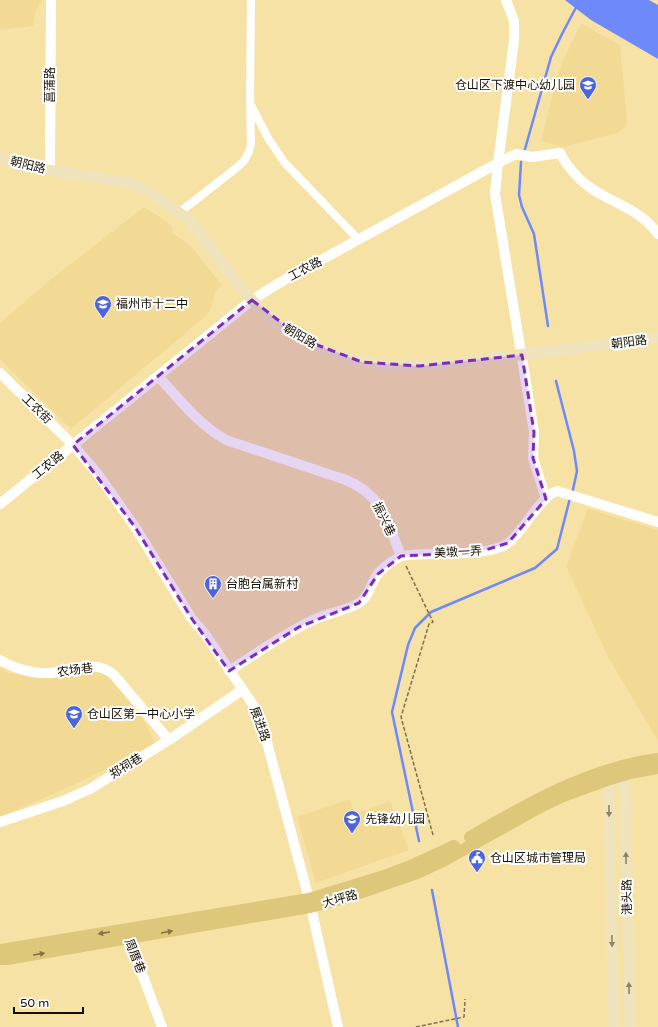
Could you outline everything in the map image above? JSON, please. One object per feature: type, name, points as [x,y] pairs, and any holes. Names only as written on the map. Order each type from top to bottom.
[{"type":"main road","name":"朝阳路","points":[[0,158],[22,166],[136,185],[148,191],[180,212],[196,228],[238,284],[252,300],[282,326],[304,340],[337,355],[362,362],[389,366],[419,366],[658,338]]},
{"type":"main road","points":[[0,959],[127,934],[310,903],[384,876],[416,869],[552,801],[606,776],[658,759]]},
{"type":"main road","points":[[622,771],[658,768]]},
{"type":"main road","name":"港头路","points":[[622,771],[625,796],[630,1027]]},
{"type":"main road","name":"港头路","points":[[606,776],[609,805],[614,1027]]},
{"type":"main road","points":[[0,950],[127,934]]},
{"type":"street","name":"菖蒲路","points":[[50,0],[50,171]]},
{"type":"street","points":[[180,212],[235,169],[247,156],[250,143],[251,0]]},
{"type":"street","points":[[506,0],[513,15],[514,41],[495,194],[534,432],[533,458],[546,499]]},
{"type":"street","points":[[250,102],[268,138],[284,162],[359,240]]},
{"type":"street","name":"工农路","points":[[0,504],[252,300],[279,283],[516,154],[532,158],[560,153],[570,170],[588,186],[630,209],[658,234]]},
{"type":"street","name":"工农街","points":[[0,373],[73,445]]},
{"type":"street","name":"振兴巷","points":[[158,376],[198,420],[214,433],[226,440],[346,480],[362,488],[373,496],[380,507],[401,556]]},
{"type":"street","name":"展进路","points":[[73,445],[97,473],[135,528],[192,619],[205,634],[242,690],[253,703],[261,720],[310,903],[338,1027]]},
{"type":"street","name":"美墩一弄","points":[[401,556],[430,553],[479,552],[498,548],[512,540],[546,499],[557,491],[584,498],[658,522]]},
{"type":"street","points":[[229,671],[294,629],[315,619],[359,603],[366,596],[372,583],[381,570],[401,556]]},
{"type":"street","name":"农场巷","points":[[0,660],[12,666],[43,673],[52,673],[89,666],[105,669],[114,675],[169,740]]},
{"type":"street","name":"郑祠巷","points":[[0,822],[63,801],[90,789],[169,740],[242,690]]},
{"type":"street","name":"周厝巷","points":[[127,934],[162,1027]]},
{"type":"path","points":[[401,556],[433,622],[429,624],[401,717],[434,835]]},
{"type":"path","points":[[416,1027],[464,1017],[465,999]]},
{"type":"highlighted area","points":[[252,300],[304,340],[362,362],[419,366],[522,355],[534,432],[533,458],[546,499],[508,543],[479,552],[401,556],[378,574],[359,603],[299,627],[229,671],[192,619],[135,527],[73,445]]},
{"type":"shaded area","points":[[0,0],[42,0],[35,13],[33,26],[0,30]]},
{"type":"shaded area","name":"仓山区下渡中心幼儿园","points":[[581,23],[620,45],[627,122],[624,128],[618,133],[563,147],[541,141],[557,77],[563,60]]},
{"type":"shaded area","name":"福州市十二中","points":[[144,207],[169,223],[173,229],[172,233],[189,244],[222,285],[215,291],[211,309],[206,316],[71,429],[0,359],[0,323],[50,280]]},
{"type":"shaded area","points":[[588,509],[658,530],[658,741],[608,657],[566,566]]},
{"type":"shaded area","name":"仓山区第一中心小学","points":[[0,668],[9,673],[54,679],[89,669],[105,674],[115,682],[141,715],[156,744],[78,783],[0,817]]},
{"type":"shaded area","name":"先锋幼儿园","points":[[350,799],[355,814],[390,801],[409,850],[316,883],[297,817]]},
{"type":"water","points":[[565,0],[649,0],[658,5],[658,59],[591,20]]},
{"type":"waterway","points":[[525,149],[551,57],[580,0]]},
{"type":"waterway","points":[[521,162],[519,195],[522,207],[534,234],[548,326]]},
{"type":"waterway","points":[[556,381],[574,451],[577,471],[572,494]]},
{"type":"waterway","points":[[419,841],[392,712],[408,645],[415,628],[431,612],[535,568],[557,549],[570,498]]},
{"type":"waterway","points":[[432,890],[458,1027]]},
{"type":"place","name":"仓山区下渡中心幼儿园","points":[[588,100]]},
{"type":"place","name":"福州市十二中","points":[[103,319]]},
{"type":"place","name":"台胞台属新村","points":[[213,599]]},
{"type":"place","name":"仓山区第一中心小学","points":[[74,729]]},
{"type":"place","name":"先锋幼儿园","points":[[352,834]]},
{"type":"place","name":"仓山区城市管理局","points":[[477,873]]}]
